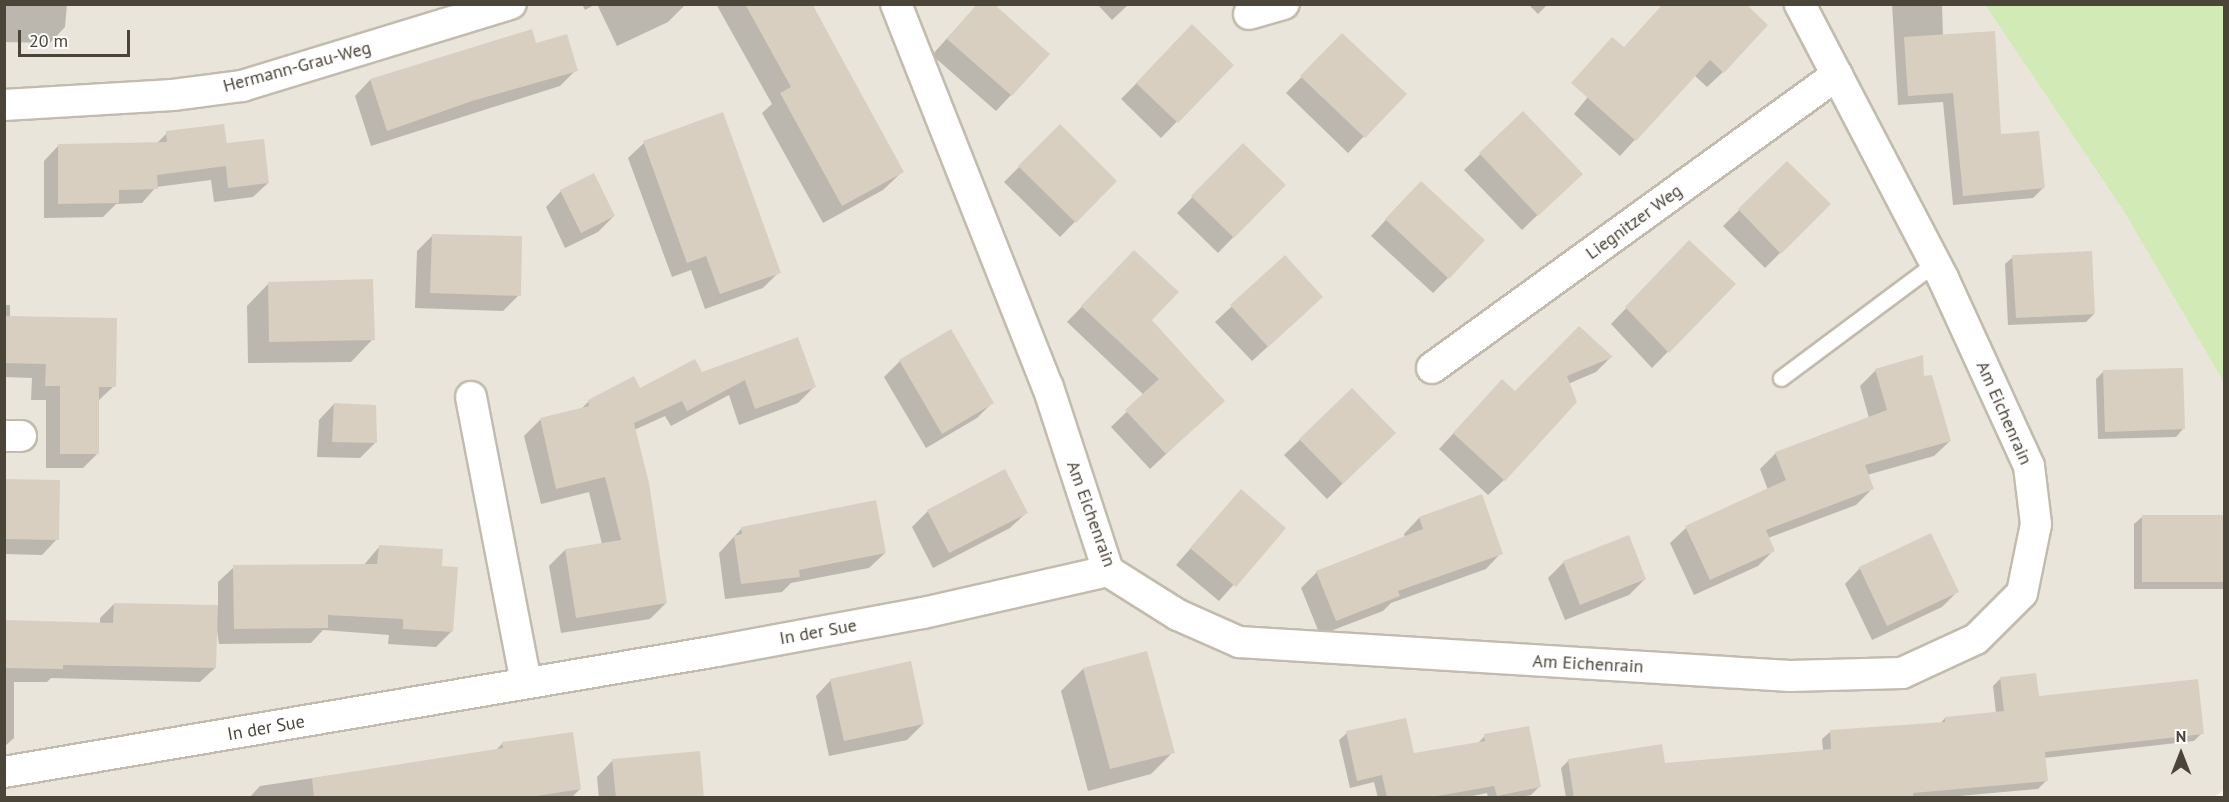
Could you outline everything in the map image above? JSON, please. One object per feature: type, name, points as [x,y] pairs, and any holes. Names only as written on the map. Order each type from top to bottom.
[{"type":"street","name":"Hermann-Grau-Weg","points":[[4,105],[173,95],[242,86],[511,4]]},
{"type":"street","name":"Am Eichenrain","points":[[896,4],[1048,387],[1108,571],[1178,615],[1239,642],[1790,676],[1902,673],[1976,639],[2022,593],[2036,524],[2029,466],[1934,264],[1800,4]]},
{"type":"street","points":[[1249,14],[1284,4]]},
{"type":"street","name":"Liegnitzer Weg","points":[[1432,368],[1837,75]]},
{"type":"street","points":[[471,397],[526,682]]},
{"type":"street","name":"In der Sue","points":[[4,772],[923,613],[1108,571]]},
{"type":"lane","points":[[1781,378],[1934,264]]},
{"type":"shaded area","points":[[5,5],[1985,5],[2123,210],[2224,383],[2224,790],[2213,797],[5,798]]},
{"type":"green space","points":[[1985,5],[2224,5],[2224,383],[2123,210]]},
{"type":"building","points":[[745,4],[812,4],[904,172],[842,206],[780,93],[791,87]]},
{"type":"building","points":[[977,4],[994,4],[1050,54],[1012,96],[947,39]]},
{"type":"building","points":[[1663,4],[1746,4],[1768,25],[1724,73],[1710,60],[1636,141],[1571,83],[1612,37],[1624,47]]},
{"type":"building","points":[[1192,24],[1234,65],[1178,123],[1136,83]]},
{"type":"building","points":[[532,29],[536,43],[567,34],[578,71],[472,101],[387,131],[370,79]]},
{"type":"building","points":[[1995,31],[2001,134],[2039,131],[2045,188],[1963,196],[1953,93],[1908,96],[1904,37]]},
{"type":"building","points":[[1342,33],[1407,94],[1365,138],[1300,76]]},
{"type":"building","points":[[1523,111],[1583,174],[1538,216],[1479,153]]},
{"type":"building","points":[[723,112],[781,273],[720,294],[706,256],[687,263],[643,141]]},
{"type":"building","points":[[224,124],[227,143],[264,139],[269,183],[228,188],[226,166],[157,175],[158,189],[119,190],[119,203],[58,204],[58,144],[167,142],[166,131]]},
{"type":"building","points":[[1060,124],[1117,181],[1076,223],[1018,166]]},
{"type":"building","points":[[1243,143],[1286,185],[1234,238],[1191,196]]},
{"type":"building","points":[[1787,161],[1831,204],[1781,254],[1738,209]]},
{"type":"building","points":[[594,173],[615,216],[581,233],[560,190]]},
{"type":"building","points":[[1421,181],[1485,240],[1449,279],[1385,219]]},
{"type":"building","points":[[432,234],[522,236],[521,296],[430,293]]},
{"type":"building","points":[[1689,240],[1736,284],[1669,353],[1625,307]]},
{"type":"building","points":[[1134,250],[1179,292],[1152,320],[1225,401],[1166,454],[1125,410],[1159,379],[1081,306]]},
{"type":"building","points":[[2092,251],[2095,314],[2016,318],[2012,255]]},
{"type":"building","points":[[1285,255],[1323,297],[1268,347],[1230,305]]},
{"type":"building","points":[[373,279],[375,340],[269,342],[268,282]]},
{"type":"building","points":[[4,316],[117,318],[116,387],[99,387],[99,454],[60,454],[60,386],[45,386],[46,364],[4,363]]},
{"type":"building","points":[[1579,326],[1613,357],[1567,376],[1577,402],[1505,481],[1453,433],[1502,379],[1515,391]]},
{"type":"building","points":[[951,329],[994,403],[942,434],[899,360]]},
{"type":"building","points":[[798,337],[816,387],[755,409],[745,380],[687,411],[682,401],[634,423],[649,483],[667,603],[576,618],[565,549],[621,540],[605,477],[556,489],[540,418],[589,406],[588,400],[634,376],[640,388],[695,359],[702,372]]},
{"type":"building","points":[[1923,355],[1924,376],[1932,375],[1951,441],[1865,465],[1874,489],[1766,530],[1775,551],[1710,580],[1685,526],[1786,480],[1775,452],[1887,410],[1875,369]]},
{"type":"building","points":[[2183,368],[2185,429],[2105,432],[2103,370]]},
{"type":"building","points":[[1352,388],[1396,433],[1343,484],[1299,439]]},
{"type":"building","points":[[334,403],[376,405],[377,443],[332,442]]},
{"type":"building","points":[[1005,469],[1028,513],[949,553],[927,510]]},
{"type":"building","points":[[4,479],[60,480],[59,540],[4,539]]},
{"type":"building","points":[[1241,489],[1286,528],[1236,587],[1190,548]]},
{"type":"building","points":[[1482,494],[1503,554],[1398,591],[1400,596],[1336,621],[1316,571],[1423,529],[1419,517]]},
{"type":"building","points":[[876,500],[886,553],[799,570],[800,577],[741,584],[734,536],[742,534],[741,527]]},
{"type":"building","points":[[2142,515],[2224,515],[2224,582],[2142,582]]},
{"type":"building","points":[[1931,533],[1959,592],[1887,626],[1859,567]]},
{"type":"building","points":[[1629,535],[1646,579],[1580,605],[1563,561]]},
{"type":"building","points":[[379,545],[443,549],[442,566],[458,567],[453,632],[403,629],[403,619],[328,615],[328,628],[234,629],[233,565],[377,564]]},
{"type":"building","points":[[114,603],[218,605],[216,668],[63,665],[63,669],[4,668],[4,620],[113,623]]},
{"type":"building","points":[[1147,651],[1175,753],[1110,769],[1083,668]]},
{"type":"building","points":[[911,661],[924,724],[844,741],[830,679]]},
{"type":"building","points":[[2036,673],[2039,696],[2198,679],[2204,734],[2045,752],[2048,781],[1913,793],[1914,798],[1574,798],[1568,759],[1662,744],[1665,763],[1831,749],[1830,730],[1945,722],[1945,717],[2004,711],[2000,677]]},
{"type":"building","points":[[1406,718],[1414,753],[1485,741],[1484,734],[1529,726],[1541,787],[1497,796],[1494,786],[1426,798],[1387,798],[1382,775],[1357,781],[1346,731]]},
{"type":"building","points":[[573,732],[581,789],[524,798],[314,798],[312,778],[503,748],[502,742]]},
{"type":"building","points":[[700,751],[704,798],[616,798],[612,759]]}]
